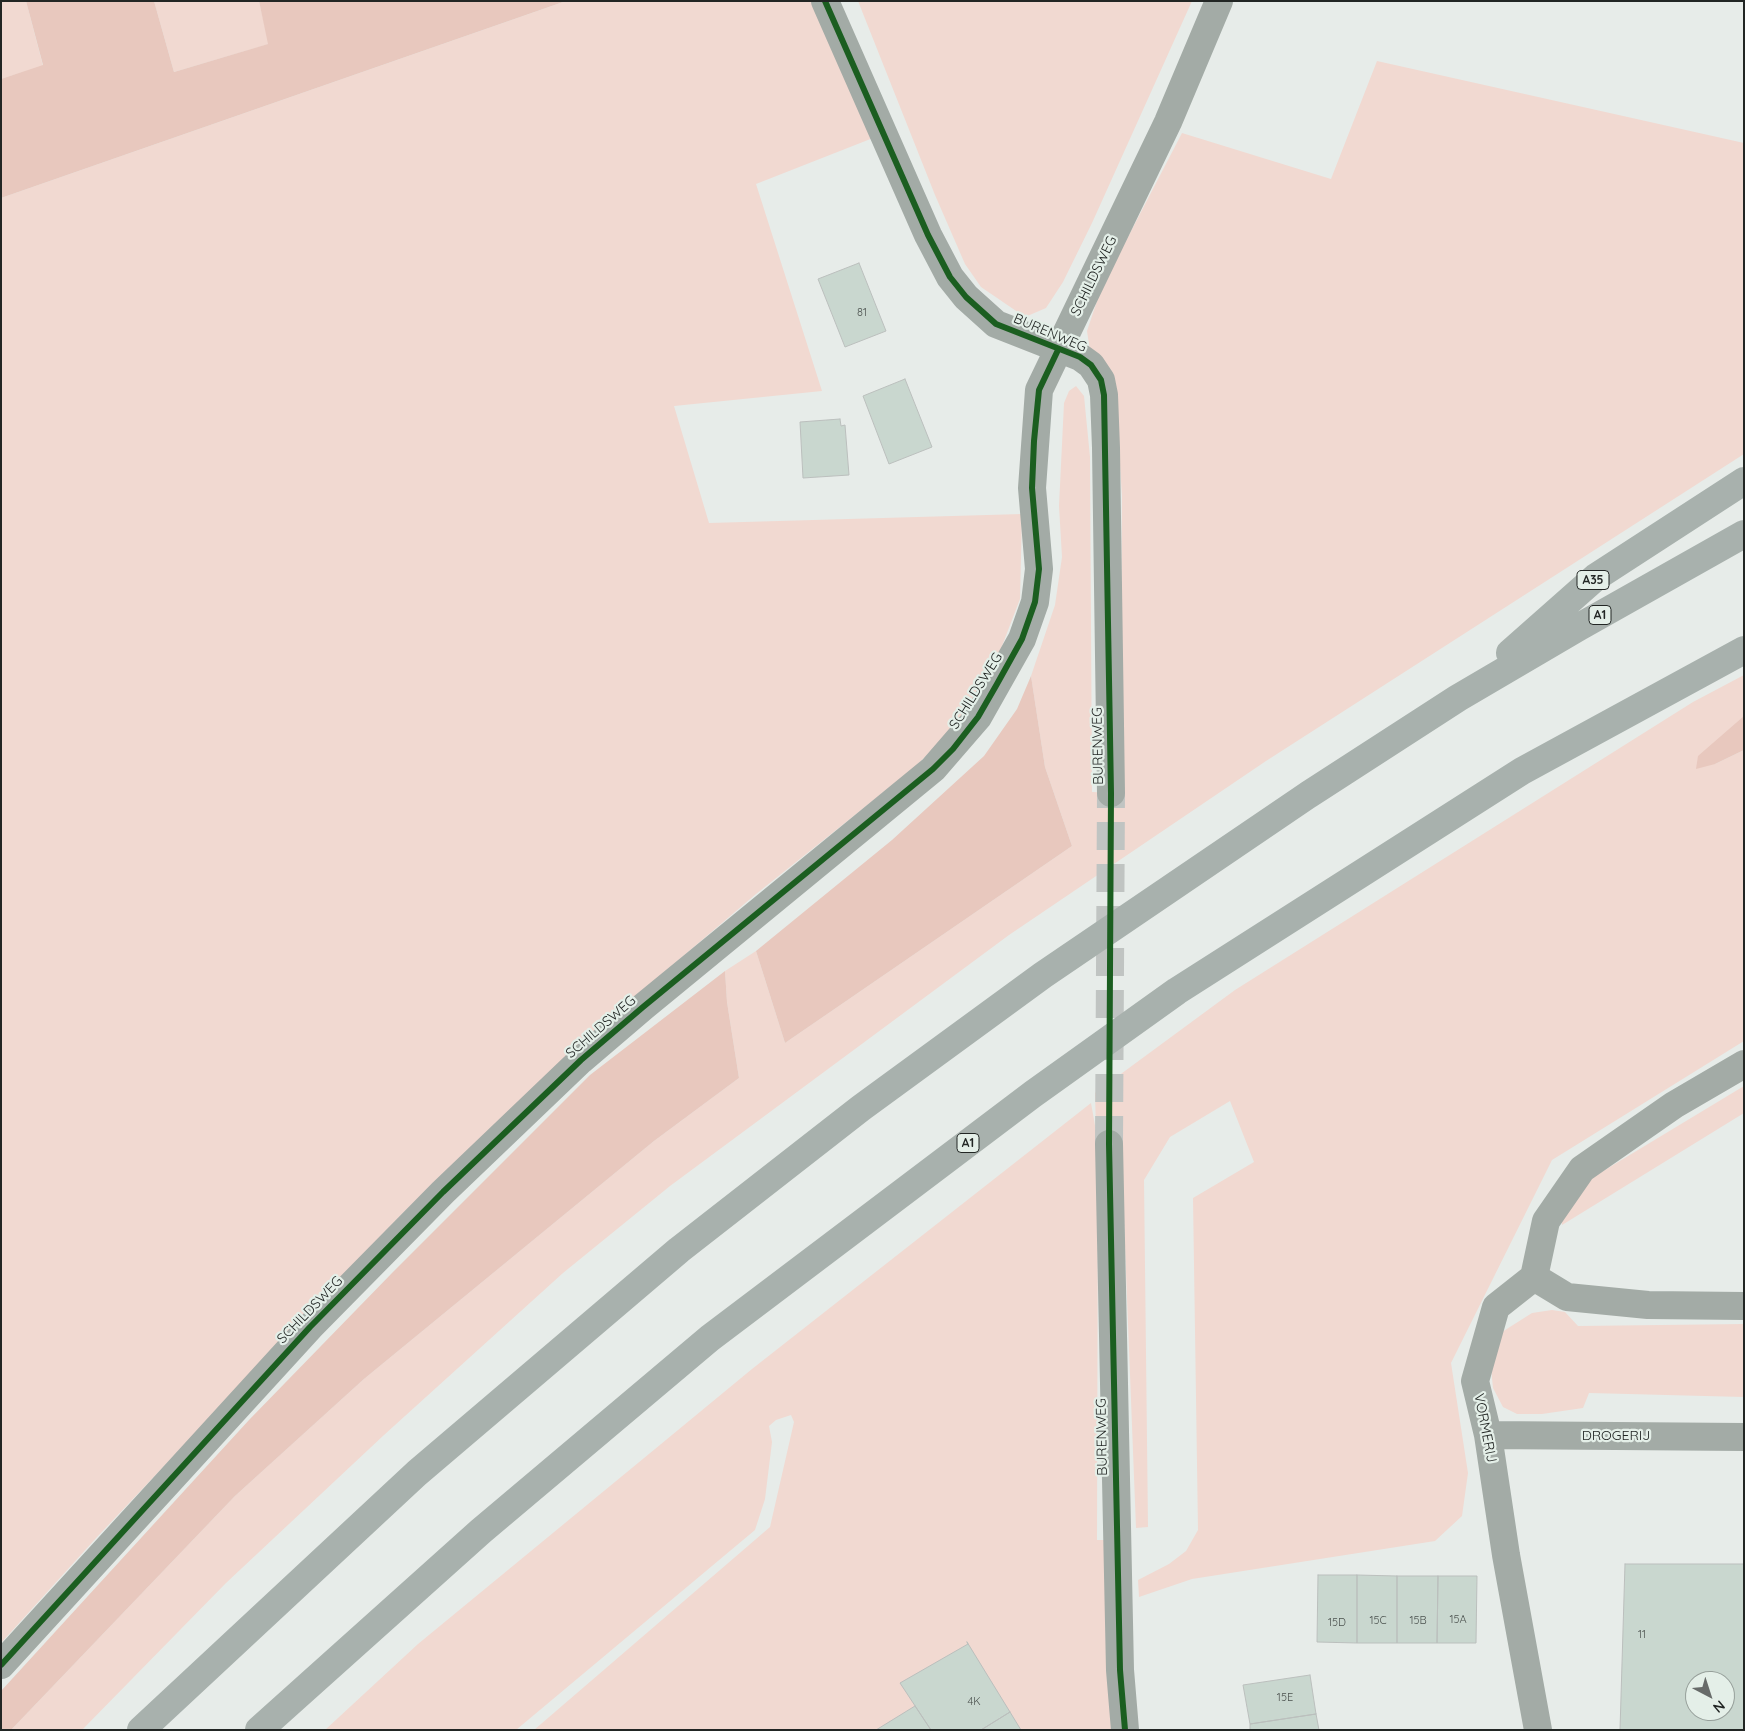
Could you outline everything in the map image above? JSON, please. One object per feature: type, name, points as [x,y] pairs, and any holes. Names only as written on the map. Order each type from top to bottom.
[{"type":"highway","name":"A35","points":[[1458,698],[1596,577],[1744,482]]},
{"type":"highway","name":"A1","points":[[141,1730],[417,1473],[679,1250],[861,1108],[1044,975],[1234,844],[1458,698],[1744,534]]},
{"type":"highway","name":"A1","points":[[259,1730],[481,1531],[710,1338],[1033,1094],[1176,992],[1522,771],[1744,650]]},
{"type":"street","name":"BURENWEG","points":[[824,1],[928,235],[950,277],[966,297],[996,324],[1058,350],[1080,356],[1091,365],[1101,380],[1104,395],[1111,793]]},
{"type":"street","name":"SCHILDSWEG","points":[[1,1665],[310,1327],[450,1185],[581,1060],[643,1006],[933,769],[953,749],[978,718],[1022,639],[1035,602],[1039,569],[1032,488],[1039,390],[1168,122],[1219,1]]},
{"type":"street","points":[[1744,1064],[1674,1105],[1582,1169],[1546,1221],[1534,1277],[1567,1297],[1648,1305],[1744,1306]]},
{"type":"street","name":"BURENWEG","points":[[1109,1144],[1120,1650],[1125,1730]]},
{"type":"street","name":"VORMERIJ","points":[[1534,1277],[1496,1307],[1475,1381],[1488,1435],[1506,1555],[1538,1730]]},
{"type":"street","name":"DROGERIJ","points":[[1488,1435],[1744,1437]]},
{"type":"shaded area","points":[[1,1],[26,1],[43,66],[1,79]]},
{"type":"shaded area","points":[[26,1],[154,1],[174,72],[268,44],[259,1],[566,1],[1,198],[1,79],[43,65]]},
{"type":"shaded area","points":[[154,1],[259,1],[269,44],[174,72]]},
{"type":"shaded area","points":[[566,1],[816,1],[873,138],[756,184],[822,391],[674,406],[709,523],[1022,514],[1020,599],[992,672],[960,721],[915,767],[756,894],[648,986],[404,1212],[97,1537],[1,1643],[1,198]]},
{"type":"shaded area","points":[[858,1],[1192,1],[1092,223],[1063,282],[1046,308],[1025,317],[981,287],[965,264],[935,195]]},
{"type":"shaded area","points":[[1377,61],[1744,143],[1744,454],[1266,761],[1009,935],[670,1186],[563,1273],[384,1435],[226,1583],[82,1730],[11,1730],[235,1496],[364,1379],[654,1141],[739,1078],[727,1002],[725,971],[756,951],[785,1043],[1072,846],[1045,767],[1031,676],[1055,605],[1062,557],[1059,506],[1064,403],[1069,391],[1076,386],[1084,396],[1090,457],[1092,792],[1120,793],[1122,496],[1114,375],[1090,351],[1087,331],[1101,289],[1182,133],[1331,179]]},
{"type":"shaded area","points":[[1744,675],[1744,716],[1715,764],[1744,750],[1744,1041],[1552,1160],[1451,1363],[1468,1473],[1462,1516],[1435,1541],[1192,1579],[1139,1597],[1138,1580],[1169,1564],[1186,1551],[1198,1530],[1193,1198],[1254,1162],[1230,1101],[1170,1137],[1144,1180],[1148,1527],[1136,1528],[1121,1144],[1098,1148],[1097,1540],[1106,1540],[1115,1730],[534,1730],[770,1527],[794,1422],[791,1415],[776,1420],[769,1426],[772,1442],[765,1499],[755,1530],[516,1730],[325,1730],[418,1644],[752,1369],[1091,1103],[1096,1131],[1095,1093],[1235,990],[1693,702]]},
{"type":"shaded area","points":[[1031,676],[1045,767],[1072,846],[785,1043],[756,951],[892,840],[984,756],[1017,709]]},
{"type":"shaded area","points":[[1744,716],[1744,750],[1715,764],[1696,769],[1698,756]]},
{"type":"shaded area","points":[[725,971],[727,1002],[739,1078],[654,1141],[364,1379],[235,1496],[11,1730],[1,1730],[1,1691],[249,1420],[392,1273],[590,1075]]},
{"type":"shaded area","points":[[1744,1086],[1744,1113],[1562,1225],[1562,1217],[1585,1182]]},
{"type":"shaded area","points":[[1552,1310],[1565,1312],[1578,1326],[1744,1324],[1744,1397],[1589,1393],[1583,1408],[1542,1414],[1517,1414],[1503,1407],[1493,1388],[1491,1368],[1502,1332],[1532,1313]]},
{"type":"building","points":[[859,263],[886,331],[845,347],[818,279]]},
{"type":"building","points":[[905,379],[932,447],[889,464],[863,396]]},
{"type":"building","points":[[840,419],[841,426],[845,425],[849,475],[803,478],[800,422]]},
{"type":"building","points":[[1625,1564],[1744,1564],[1744,1730],[1620,1730]]},
{"type":"building","points":[[1318,1575],[1357,1575],[1357,1643],[1317,1642]]},
{"type":"building","points":[[1357,1575],[1397,1576],[1397,1643],[1357,1643]]},
{"type":"building","points":[[1397,1576],[1438,1576],[1437,1643],[1397,1643]]},
{"type":"building","points":[[1438,1576],[1477,1576],[1476,1643],[1437,1643]]},
{"type":"building","points":[[967,1642],[1010,1712],[981,1730],[931,1730],[900,1683],[968,1644]]},
{"type":"building","points":[[1310,1675],[1316,1714],[1250,1724],[1243,1685]]},
{"type":"building","points":[[915,1706],[931,1730],[876,1730]]},
{"type":"building","points":[[1010,1712],[1021,1730],[981,1730]]},
{"type":"building","points":[[1316,1714],[1319,1730],[1250,1730],[1250,1724]]},
{"type":"tunnel","points":[[1109,1144],[1111,793]]},
{"type":"cycle path","points":[[825,1],[928,235],[950,277],[966,297],[996,324],[1080,357],[1091,365],[1101,380],[1104,395],[1111,793],[1109,1144],[1120,1670],[1125,1730]]},
{"type":"cycle path","points":[[1,1665],[310,1327],[443,1192],[581,1060],[933,769],[953,749],[978,717],[997,684],[1022,639],[1035,602],[1039,569],[1032,488],[1034,441],[1039,390],[1058,350]]}]
